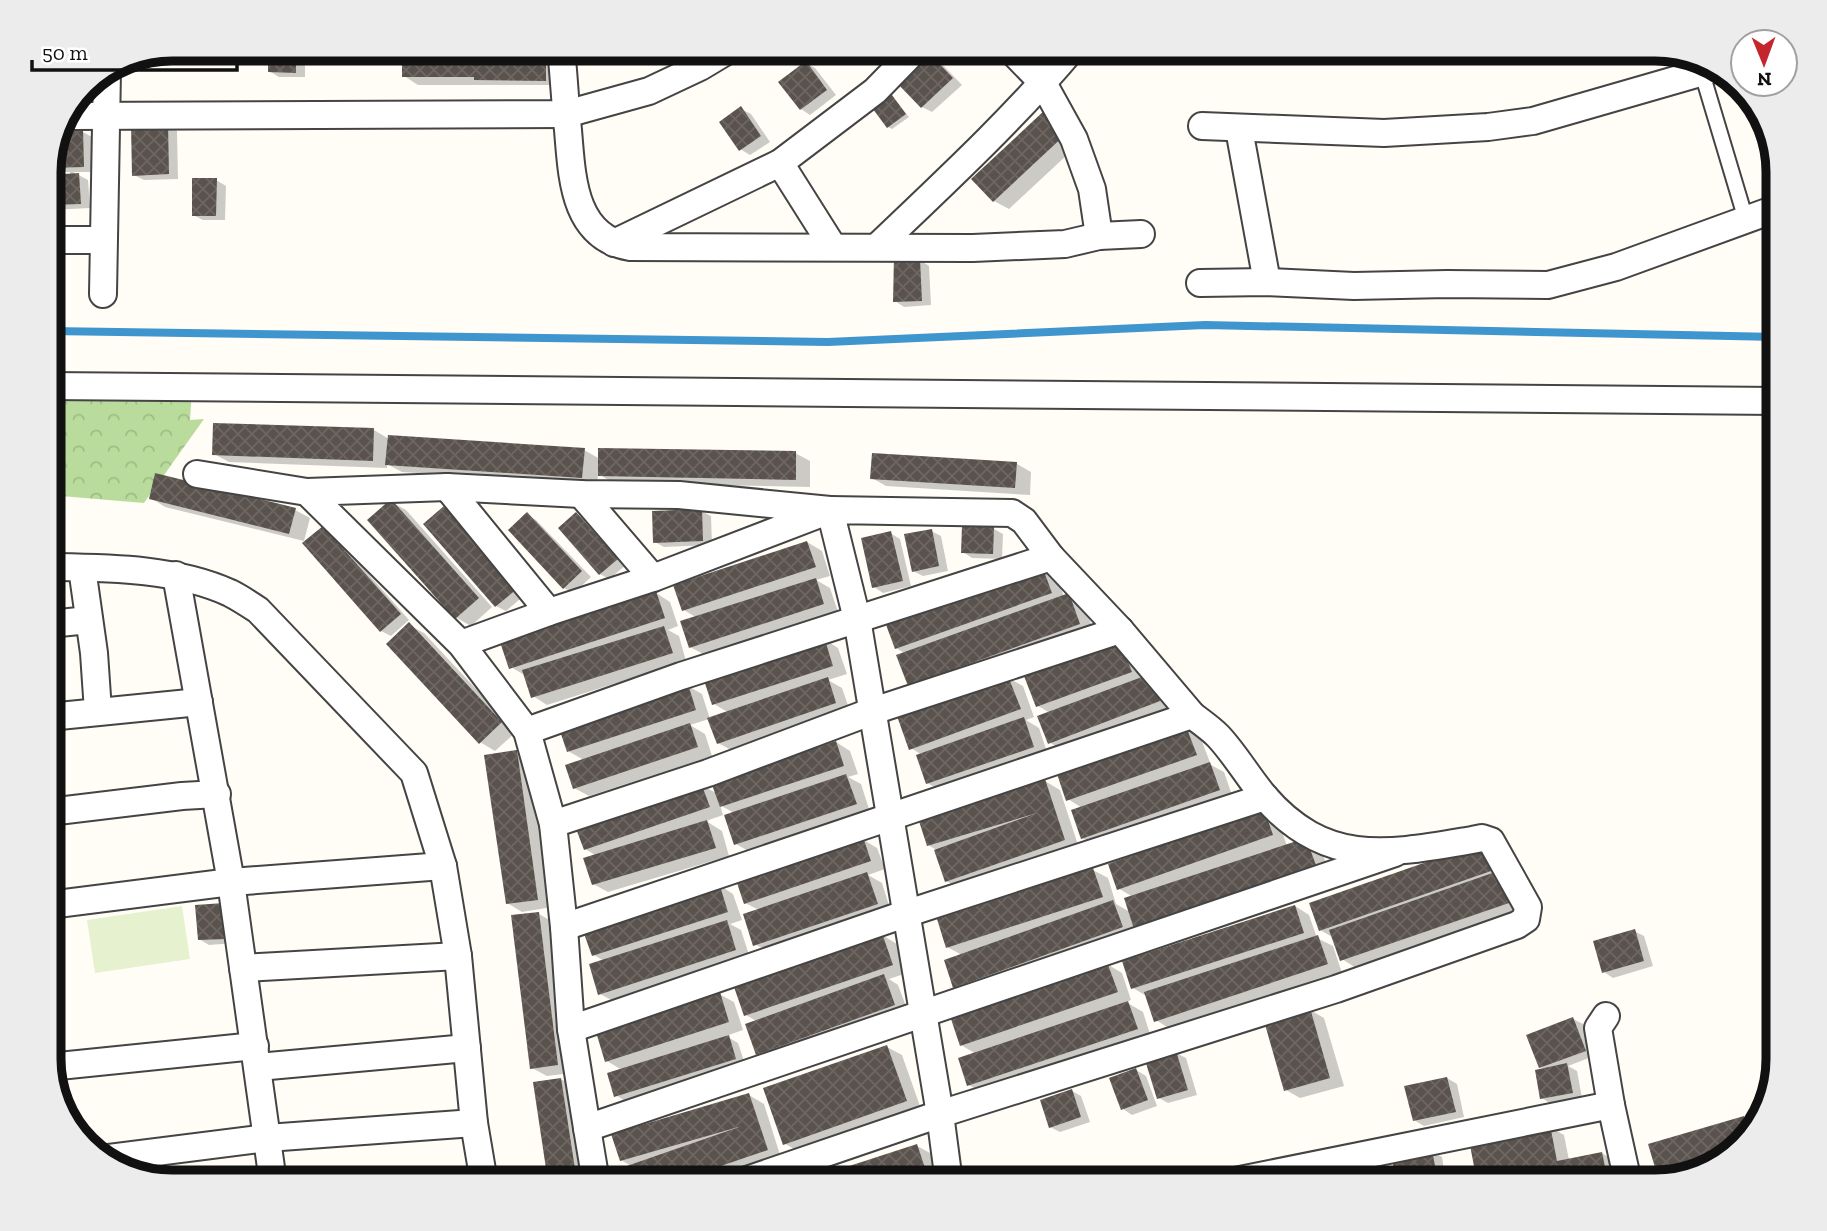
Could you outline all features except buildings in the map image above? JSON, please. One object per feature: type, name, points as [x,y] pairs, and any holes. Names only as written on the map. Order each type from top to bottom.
[{"type":"street","points":[[563,61],[572,187],[587,221],[613,244],[630,247],[973,248],[1065,244],[1099,236],[1141,234]]},
{"type":"street","points":[[77,116],[566,114],[649,91],[710,61]]},
{"type":"street","points":[[613,244],[780,163],[875,91],[904,61]]},
{"type":"street","points":[[1022,61],[1043,83],[1074,139],[1092,189],[1099,236]]},
{"type":"street","points":[[878,246],[956,172],[1062,61]]},
{"type":"street","points":[[1202,126],[1384,133],[1488,127],[1533,121],[1702,72]]},
{"type":"street","points":[[103,294],[106,84]]},
{"type":"street","points":[[1239,129],[1267,282]]},
{"type":"street","points":[[780,163],[833,247]]},
{"type":"street","points":[[1200,283],[1267,282],[1354,286],[1548,285],[1616,267],[1766,212]]},
{"type":"street","points":[[61,240],[102,240]]},
{"type":"street","points":[[61,386],[1766,401]]},
{"type":"street","points":[[197,474],[307,492],[447,487],[580,494],[679,495],[830,510],[1012,513],[1024,521],[1051,557],[1121,630],[1192,715],[1217,735],[1265,797],[1300,830],[1330,845],[1395,853]]},
{"type":"street","points":[[447,487],[549,612]]},
{"type":"street","points":[[307,492],[461,644],[527,731],[553,824],[571,1029],[594,1170]]},
{"type":"street","points":[[580,494],[653,578]]},
{"type":"street","points":[[461,644],[653,578],[830,510]]},
{"type":"street","points":[[830,510],[857,619],[947,1170]]},
{"type":"street","points":[[527,731],[681,676],[1051,557]]},
{"type":"street","points":[[61,567],[176,576],[230,593],[258,610],[414,773],[443,866],[458,956],[474,1123],[482,1170]]},
{"type":"street","points":[[82,568],[98,711]]},
{"type":"street","points":[[176,576],[231,881],[271,1170]]},
{"type":"street","points":[[61,623],[89,620]]},
{"type":"street","points":[[553,824],[708,773],[873,711],[1121,630]]},
{"type":"street","points":[[61,716],[199,702]]},
{"type":"street","points":[[564,927],[1192,715]]},
{"type":"street","points":[[61,811],[217,794]]},
{"type":"street","points":[[571,1029],[905,914],[1265,797]]},
{"type":"street","points":[[587,1128],[1395,853],[1482,838],[1491,841],[1528,907],[1526,919],[1517,925],[1336,989],[940,1114],[776,1170]]},
{"type":"street","points":[[61,903],[231,881],[443,866]]},
{"type":"street","points":[[243,968],[458,956]]},
{"type":"street","points":[[1606,1016],[1598,1028],[1625,1170]]},
{"type":"street","points":[[61,1066],[467,1048]]},
{"type":"street","points":[[1289,1170],[1611,1105]]},
{"type":"street","points":[[120,1157],[267,1138],[474,1123]]},
{"type":"lane","points":[[1712,78],[1746,220]]},
{"type":"green space","points":[[193,373],[190,420],[204,419],[144,503],[61,496],[61,376]]},
{"type":"green space","points":[[182,906],[190,959],[95,973],[87,920]]},
{"type":"waterway","points":[[61,331],[828,342],[1205,325],[1766,337]]}]
